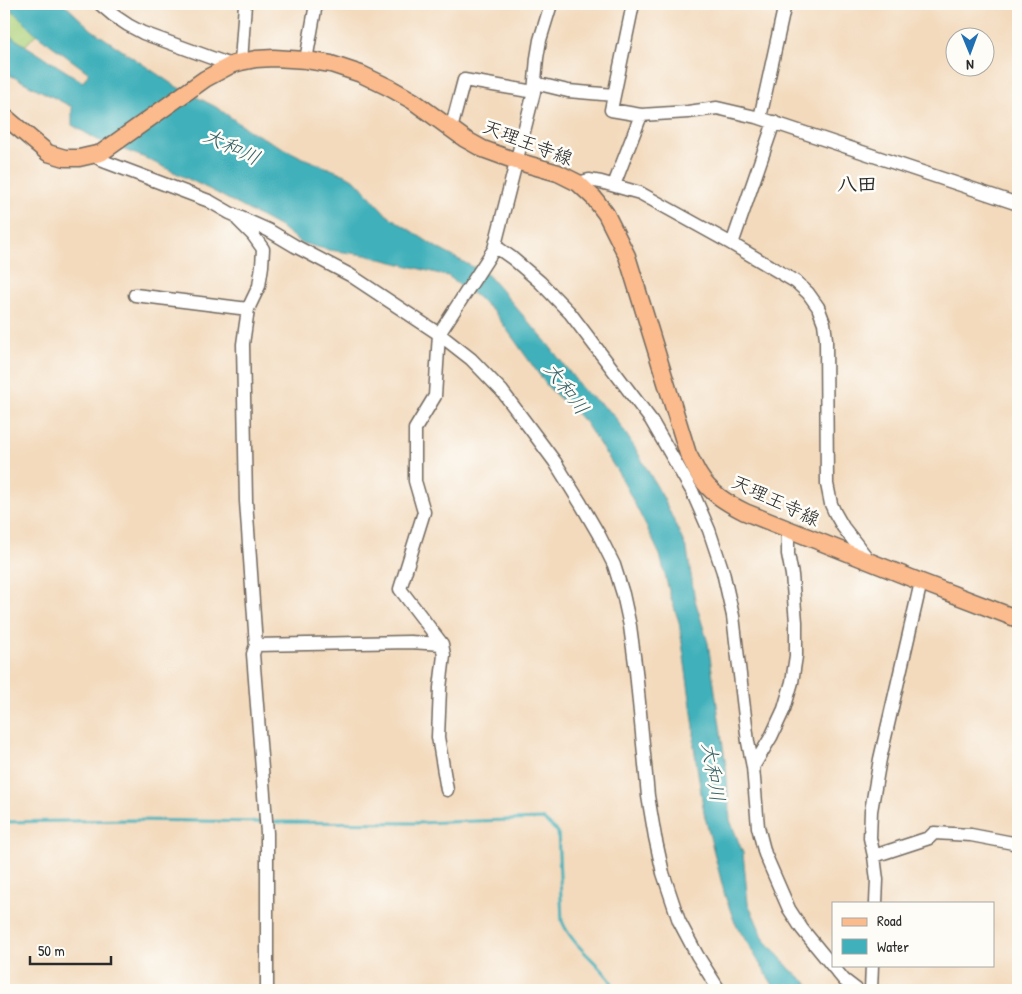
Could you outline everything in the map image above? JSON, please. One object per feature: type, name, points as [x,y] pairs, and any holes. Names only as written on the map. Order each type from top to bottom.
[{"type":"main road","name":"天理王寺線","points":[[98,154],[205,79],[236,63],[274,58],[331,64],[361,74],[413,101],[450,129],[483,149],[558,173],[578,183],[594,198],[606,214],[627,256],[688,454],[699,476],[712,491],[726,502],[745,512],[788,530],[1018,619]]},
{"type":"main road","points":[[4,116],[48,153],[65,158],[80,158],[98,154]]},
{"type":"street","points":[[100,4],[113,15],[143,33],[236,63],[246,4]]},
{"type":"street","points":[[306,60],[316,4]]},
{"type":"street","points":[[447,790],[438,737],[440,688],[444,655],[442,644],[400,589],[424,512],[415,481],[415,429],[435,396],[440,332],[494,247],[534,88],[540,40],[551,4]]},
{"type":"street","points":[[632,4],[611,110],[641,115],[717,108],[774,122],[1018,204]]},
{"type":"street","points":[[760,118],[785,4]]},
{"type":"street","points":[[450,129],[464,80],[614,95]]},
{"type":"street","points":[[614,185],[641,115]]},
{"type":"street","points":[[732,244],[774,122]]},
{"type":"street","points":[[98,154],[103,161],[208,201],[268,230],[350,275],[440,332],[471,359],[502,391],[518,412],[555,462],[599,535],[614,565],[630,626],[648,796],[663,874],[679,921],[718,990]]},
{"type":"street","points":[[578,183],[589,180],[640,193],[796,282],[808,293],[818,307],[824,323],[826,339],[827,484],[831,504],[843,527],[871,563]]},
{"type":"street","points":[[230,213],[253,235],[263,249],[259,286],[248,308],[243,344],[246,501],[256,645],[253,654],[267,833],[267,990]]},
{"type":"street","points":[[494,247],[512,258],[540,282],[570,313],[651,420],[692,491],[709,530],[723,572],[731,607],[758,827],[765,854],[789,909],[802,929],[832,966]]},
{"type":"street","points":[[135,295],[248,308]]},
{"type":"street","points":[[752,768],[771,737],[784,709],[792,682],[796,656],[796,622],[792,575],[788,554],[788,530]]},
{"type":"street","points":[[876,902],[877,880],[870,838],[871,811],[880,759],[920,582]]},
{"type":"street","points":[[256,645],[410,642],[442,644]]},
{"type":"street","points":[[874,856],[929,838],[934,833],[970,835],[1018,845]]},
{"type":"street","points":[[832,966],[844,980],[857,990]]},
{"type":"street","points":[[870,990],[872,966]]},
{"type":"green space","points":[[4,4],[36,34],[25,46],[4,32]]},
{"type":"water","name":"大和川","points":[[6,4],[64,4],[92,30],[175,86],[216,107],[250,131],[303,158],[346,175],[356,181],[387,215],[439,249],[488,275],[547,343],[584,391],[613,414],[664,499],[687,550],[695,600],[708,643],[726,767],[730,820],[743,853],[748,903],[764,939],[790,969],[807,983],[812,990],[776,990],[735,923],[725,896],[704,813],[679,622],[660,555],[621,477],[585,422],[548,387],[495,313],[476,296],[448,276],[365,255],[329,250],[301,243],[282,228],[211,190],[143,157],[98,140],[72,125],[72,107],[4,72],[4,32],[83,82],[89,73],[36,34]]},
{"type":"waterway","points":[[269,822],[416,823],[543,819],[558,832],[562,921],[571,937],[611,981],[615,990]]},
{"type":"waterway","points":[[4,822],[133,820],[263,822]]},
{"type":"district","name":"八田","points":[[857,183]]}]
